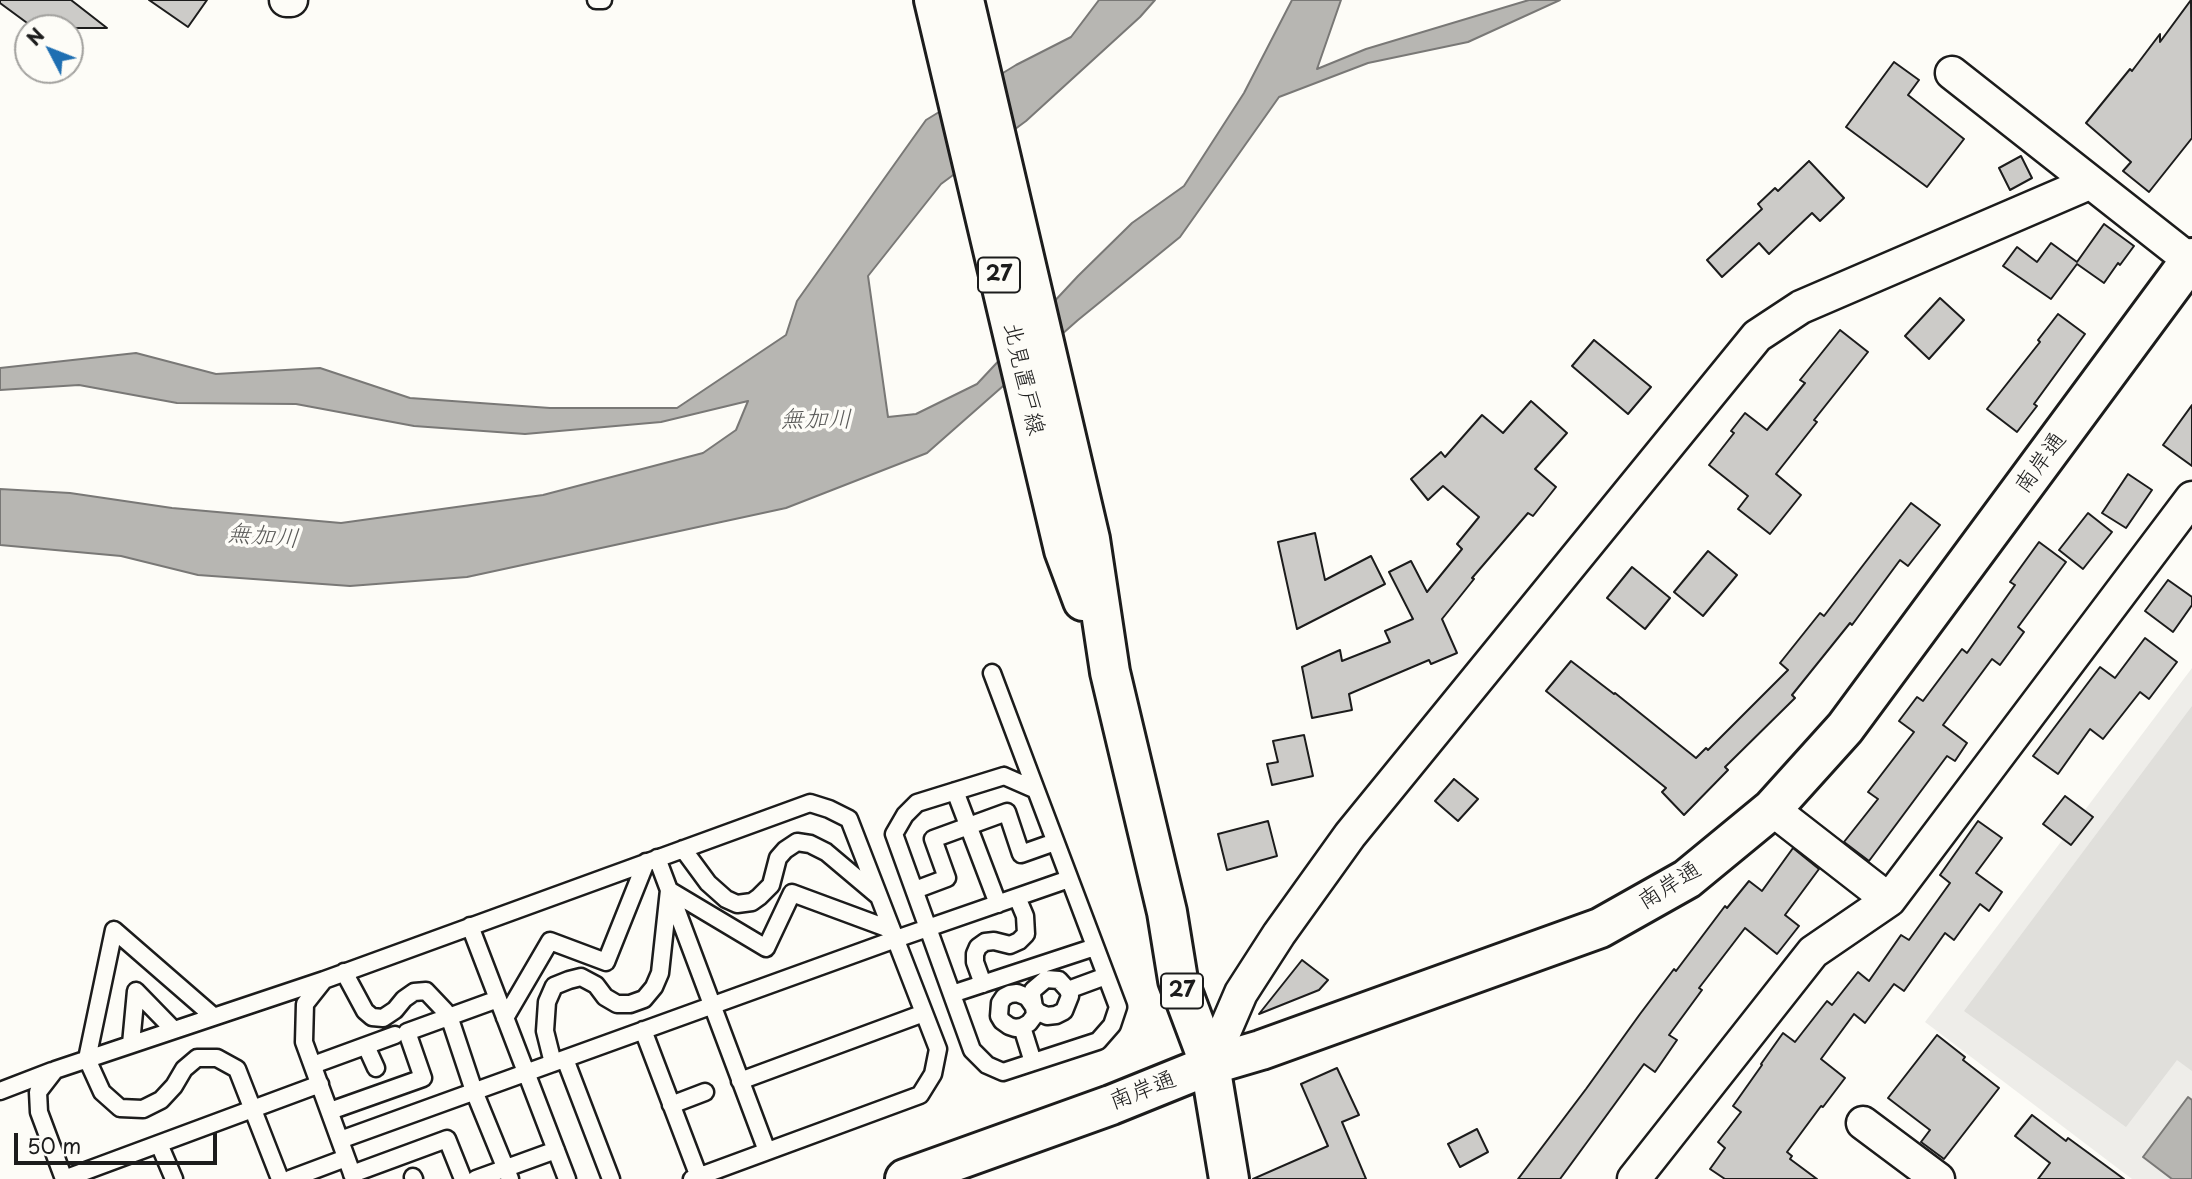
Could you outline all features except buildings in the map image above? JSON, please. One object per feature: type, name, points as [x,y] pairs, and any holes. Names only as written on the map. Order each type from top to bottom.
[{"type":"main road","name":"北見置戸線","points":[[934,0],[1110,671],[1167,912],[1178,980],[1210,1065],[1229,1179]]},
{"type":"main road","name":"北見置戸線","points":[[964,0],[1077,544]]},
{"type":"main road","name":"南岸通","points":[[905,1179],[1111,1105],[1210,1065],[1261,1050],[1600,928],[1687,879],[1772,809],[1845,728],[2192,260]]},
{"type":"street","points":[[1952,73],[2089,183],[2192,260]]},
{"type":"street","points":[[1210,1065],[1241,993],[1279,934],[1350,835],[1757,336],[1801,307],[2089,183]]},
{"type":"street","points":[[1634,1179],[1813,952],[1889,900],[2192,498]]},
{"type":"street","points":[[1772,809],[1889,900]]},
{"type":"street","points":[[1863,1123],[1938,1179]]},
{"type":"lane","points":[[596,0],[603,0]]},
{"type":"lane","points":[[992,673],[1118,1007],[1112,1025],[1098,1041],[1003,1072],[987,1065],[972,1050],[894,834],[905,815],[918,803],[955,791],[1004,776],[1036,790]]},
{"type":"lane","points":[[955,791],[998,904]]},
{"type":"lane","points":[[0,1091],[324,980],[810,803],[849,819],[938,1049],[933,1074],[920,1095],[695,1178],[643,1030]]},
{"type":"lane","points":[[915,890],[947,878],[933,839],[968,825],[1007,812],[1021,854],[1055,842]]},
{"type":"lane","points":[[682,849],[708,883],[726,899],[737,904],[752,902],[771,885],[778,858],[797,842],[810,844],[826,852],[880,897]]},
{"type":"lane","points":[[651,860],[669,890],[766,1152]]},
{"type":"lane","points":[[505,1018],[551,941],[606,962],[651,860]]},
{"type":"lane","points":[[340,1140],[712,1005],[894,934],[928,928],[1069,879]]},
{"type":"lane","points":[[669,890],[766,948],[792,893],[894,934]]},
{"type":"lane","points":[[611,1179],[545,1031],[547,1002],[554,986],[581,977],[596,985],[605,997],[617,1004],[630,1004],[643,999],[654,987],[660,973],[669,890]]},
{"type":"lane","points":[[983,984],[975,962],[978,947],[985,942],[994,941],[1010,945],[1026,934],[1025,916],[1017,897]]},
{"type":"lane","points":[[470,926],[567,1179]]},
{"type":"lane","points":[[213,1016],[114,930],[87,1059],[102,1093],[120,1108],[143,1108],[161,1100],[184,1069],[197,1058],[217,1058],[237,1069],[280,1179]]},
{"type":"lane","points":[[952,994],[1096,947]]},
{"type":"lane","points":[[344,972],[365,1011],[372,1017],[383,1018],[414,992],[426,991],[435,998],[448,1017],[474,1091],[508,1174]]},
{"type":"lane","points":[[1068,990],[1106,976]]},
{"type":"lane","points":[[1034,1007],[1027,997],[1017,993],[1004,997],[1000,1003],[999,1016],[1002,1021],[1016,1028],[1022,1027],[1029,1023],[1035,1014],[1034,1007],[1032,995],[1033,990],[1046,979],[1059,980],[1068,990],[1070,996],[1064,1011],[1056,1015],[1047,1016],[1034,1007]]},
{"type":"lane","points":[[324,980],[305,1004],[304,1042],[351,1170]]},
{"type":"lane","points":[[131,1044],[136,991],[173,1030]]},
{"type":"lane","points":[[330,1111],[423,1078],[407,1032],[498,999]]},
{"type":"lane","points":[[740,1081],[924,1013]]},
{"type":"lane","points":[[1022,1027],[1033,1062]]},
{"type":"lane","points":[[313,1065],[395,1035]]},
{"type":"lane","points":[[366,1046],[376,1068]]},
{"type":"lane","points":[[55,1070],[38,1092],[39,1112],[64,1179],[320,1084]]},
{"type":"lane","points":[[671,1105],[705,1092]]},
{"type":"lane","points":[[290,1179],[351,1170],[447,1139],[463,1179]]},
{"type":"lane","points":[[159,1144],[174,1179]]},
{"type":"lane","points":[[476,1179],[508,1174],[556,1150]]},
{"type":"shaded area","points":[[2192,668],[2192,1179],[2132,1179],[1925,1022]]},
{"type":"shaded area","points":[[2192,706],[2192,1071],[2177,1060],[2126,1127],[1964,1011]]},
{"type":"water","name":"無加川","points":[[1099,0],[1155,0],[1140,17],[1026,121],[941,184],[868,276],[888,417],[916,414],[977,384],[1078,276],[1132,223],[1184,186],[1244,93],[1292,0],[1341,0],[1317,69],[1366,49],[1529,0],[1560,0],[1468,42],[1368,63],[1279,97],[1180,237],[1078,320],[927,453],[786,508],[467,577],[350,586],[198,575],[121,556],[0,545],[0,489],[70,493],[172,508],[341,523],[543,495],[703,453],[736,430],[748,401],[661,422],[525,434],[414,426],[296,404],[177,403],[79,385],[0,390],[0,368],[136,353],[216,374],[320,368],[410,398],[550,408],[677,408],[786,335],[797,301],[926,120],[1016,65],[1071,37]]},
{"type":"water","points":[[2188,1097],[2192,1100],[2192,1179],[2172,1179],[2143,1157]]}]
